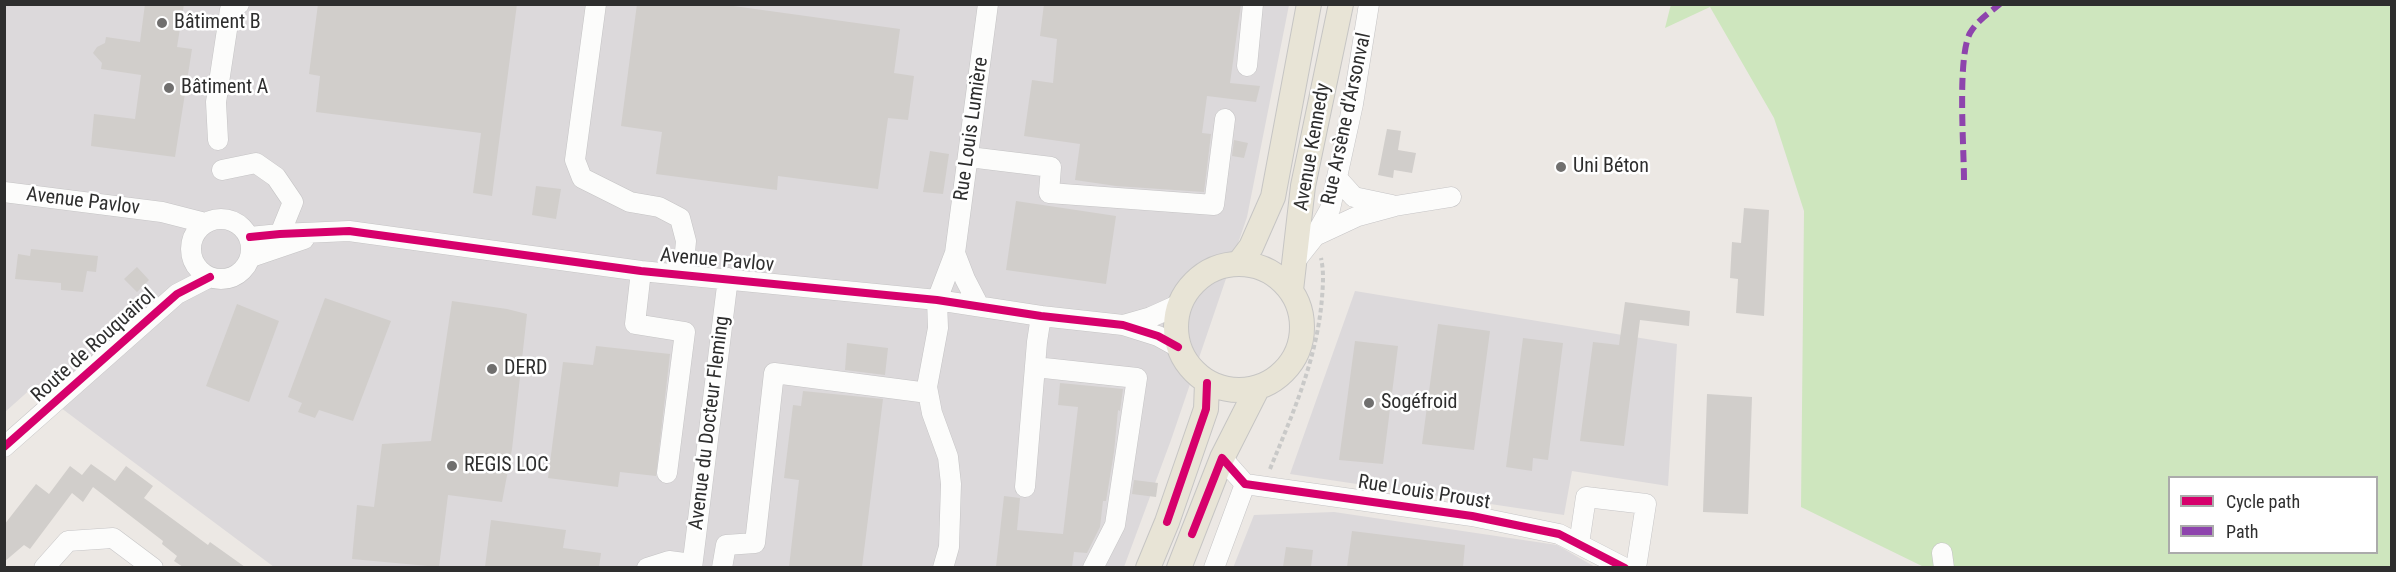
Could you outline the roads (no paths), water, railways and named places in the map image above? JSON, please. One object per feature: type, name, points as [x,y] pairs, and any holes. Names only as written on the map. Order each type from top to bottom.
[{"type":"main road","name":"Avenue Kennedy","points":[[1239,263],[1251,247],[1273,197],[1309,4]]},
{"type":"main road","name":"Avenue Kennedy","points":[[1291,290],[1303,186],[1341,4]]},
{"type":"main road","points":[[1239,263],[1259,266],[1277,275],[1291,290],[1300,308],[1303,328],[1300,348],[1290,366],[1275,380],[1257,389],[1240,391],[1223,389],[1207,383],[1190,367],[1178,347],[1176,325],[1180,304],[1190,287],[1203,275],[1220,266],[1239,263]]},
{"type":"main road","points":[[1148,567],[1167,522],[1206,409],[1207,383]]},
{"type":"main road","points":[[1179,567],[1222,458],[1257,389]]},
{"type":"street","points":[[218,140],[216,102],[230,10],[239,4]]},
{"type":"street","points":[[596,4],[575,160],[582,178],[630,202],[659,207],[680,218],[686,241],[683,274]]},
{"type":"street","name":"Rue Louis Lumière","points":[[937,300],[955,253],[988,4]]},
{"type":"street","points":[[1247,66],[1253,4]]},
{"type":"street","name":"Rue Arsène d'Arsonval","points":[[1296,260],[1316,236],[1330,209],[1353,104],[1369,4]]},
{"type":"street","points":[[969,157],[1051,167],[1049,193],[1214,205],[1225,119]]},
{"type":"street","points":[[222,171],[256,164],[276,177],[293,202],[280,234]]},
{"type":"street","points":[[1337,178],[1354,197],[1395,206]]},
{"type":"street","name":"Avenue Pavlov","points":[[4,192],[162,212],[197,238]]},
{"type":"street","points":[[1316,236],[1358,216],[1395,206],[1451,197]]},
{"type":"street","points":[[213,219],[229,219],[245,229],[250,247],[246,266],[230,278],[210,277],[195,264],[197,238],[213,219]]},
{"type":"street","name":"Avenue Pavlov","points":[[250,247],[280,234],[349,231],[641,271],[937,300],[1041,316],[1123,325],[1158,336],[1178,347]]},
{"type":"street","name":"Avenue Pavlov","points":[[250,247],[327,232]]},
{"type":"street","name":"Route de Rouquairol","points":[[177,294],[197,238]]},
{"type":"street","name":"Rue Louis Lumière","points":[[955,253],[965,279],[980,306]]},
{"type":"street","points":[[641,271],[635,324],[685,332],[667,473]]},
{"type":"street","name":"Route de Rouquairol","points":[[4,447],[177,294],[210,277]]},
{"type":"street","name":"Avenue du Docteur Fleming","points":[[692,566],[728,278]]},
{"type":"street","points":[[937,300],[938,328],[927,387],[932,413],[948,457],[951,484],[949,547],[943,567]]},
{"type":"street","name":"Avenue Pavlov","points":[[1123,325],[1151,317],[1180,304]]},
{"type":"street","points":[[1025,488],[1041,316]]},
{"type":"street","points":[[1035,367],[1137,378],[1115,525],[1094,567]]},
{"type":"street","points":[[722,567],[726,545],[755,543],[774,373],[928,393]]},
{"type":"street","points":[[1214,567],[1254,486],[1222,458]]},
{"type":"street","name":"Rue Louis Proust","points":[[1254,486],[1472,516],[1559,534],[1625,567]]},
{"type":"street","points":[[1579,544],[1586,498],[1646,504],[1636,567]]},
{"type":"street","points":[[44,567],[68,541],[112,538],[153,567]]},
{"type":"street","points":[[646,567],[669,561],[692,566]]},
{"type":"place","name":"Bâtiment B","points":[[162,23]]},
{"type":"place","name":"Bâtiment A","points":[[169,88]]},
{"type":"place","name":"Uni Béton","points":[[1561,167]]},
{"type":"place","name":"DERD","points":[[492,369]]},
{"type":"place","name":"Sogéfroid","points":[[1369,403]]},
{"type":"place","name":"REGIS LOC","points":[[452,466]]}]
